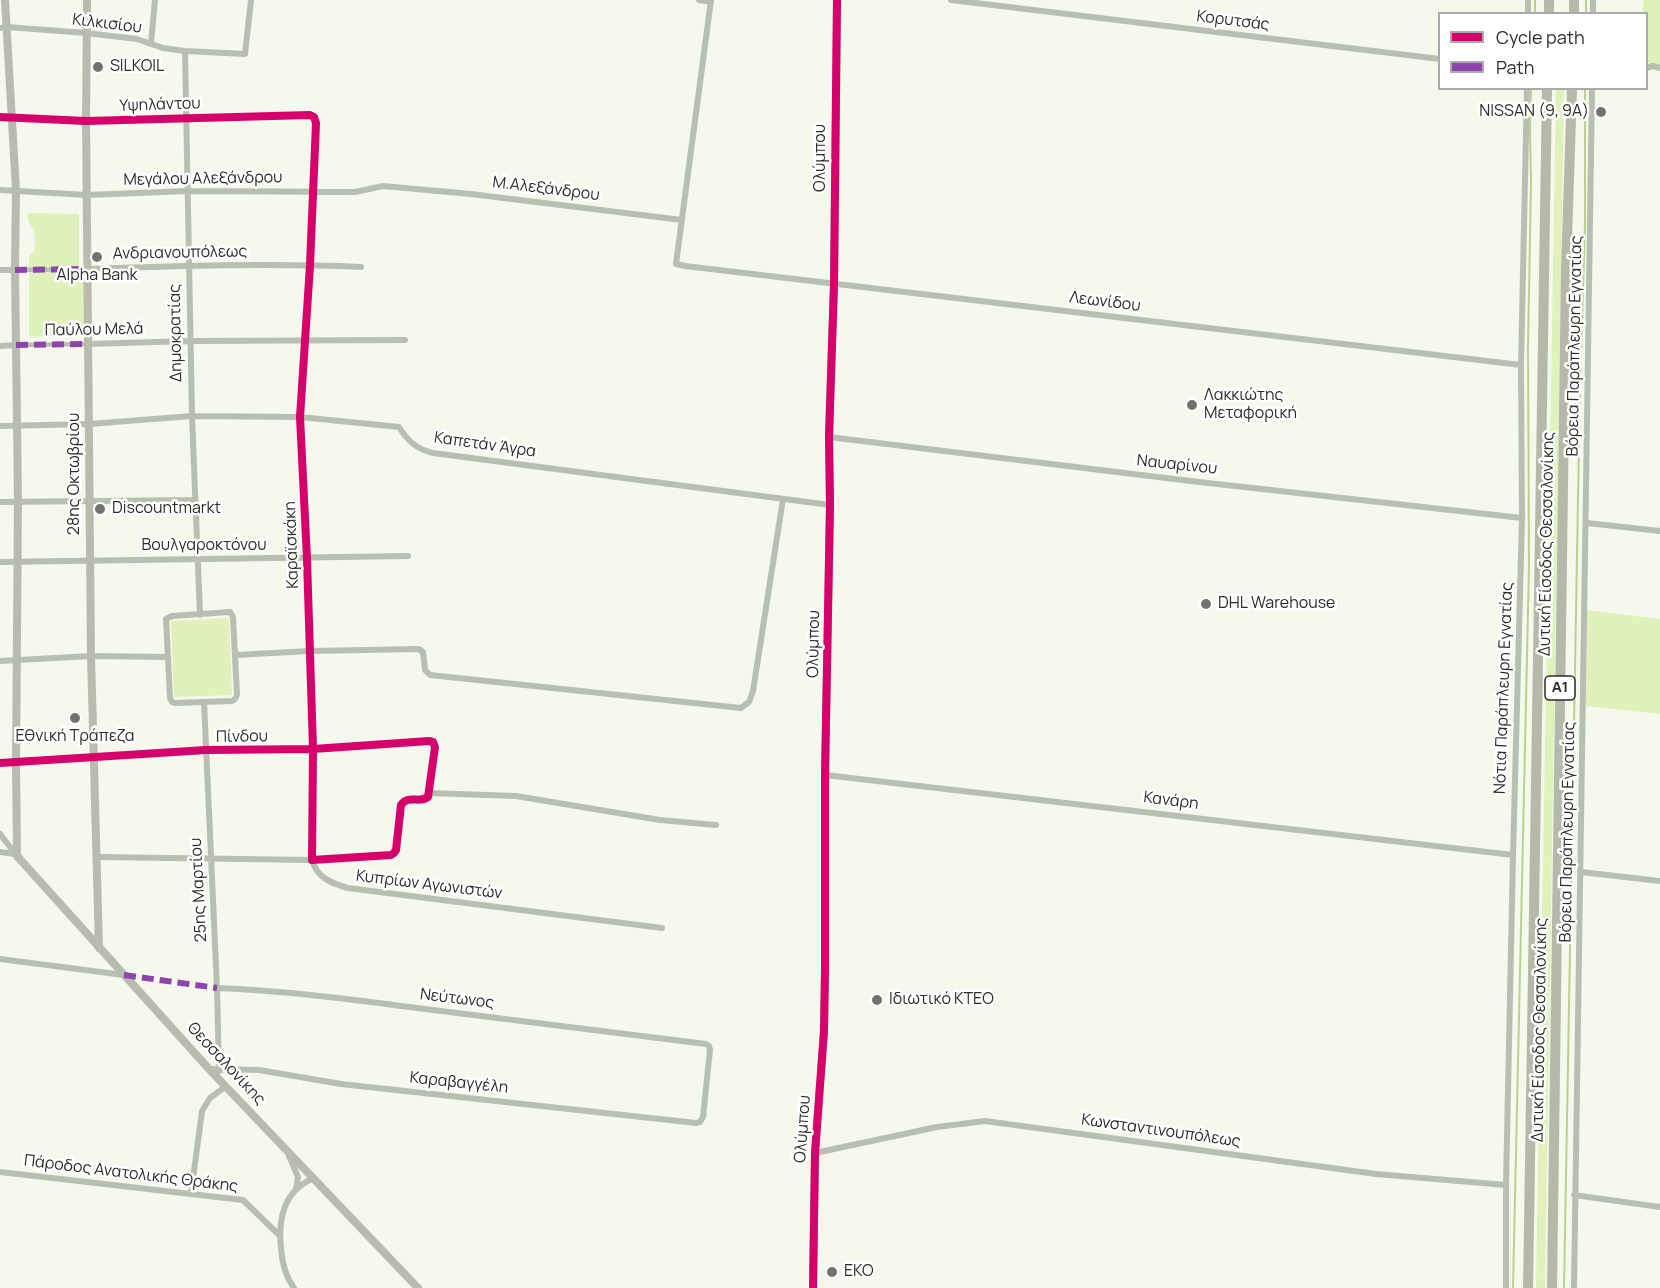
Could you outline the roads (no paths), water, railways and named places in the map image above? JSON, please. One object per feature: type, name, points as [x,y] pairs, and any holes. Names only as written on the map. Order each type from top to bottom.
[{"type":"highway","name":"Δυτική Είσοδος Θεσσαλονίκης","points":[[1528,1288],[1547,90]]},
{"type":"highway","name":"Δυτική Είσοδος Θεσσαλονίκης","points":[[1552,1288],[1566,268],[1572,90]]},
{"type":"main road","points":[[5,0],[4,28],[16,190],[18,501],[16,855]]},
{"type":"main road","name":"28ης Οκτωβρίου","points":[[87,0],[90,561],[99,948]]},
{"type":"main road","name":"Θεσσαλονίκης","points":[[16,855],[226,1086],[418,1288]]},
{"type":"street","points":[[151,44],[155,0]]},
{"type":"street","name":"Κιλκισίου","points":[[4,28],[86,33],[144,40],[163,48],[185,51],[245,54],[251,0]]},
{"type":"street","points":[[682,220],[711,1],[699,0]]},
{"type":"street","name":"Ολύμπου","points":[[813,1288],[814,1153],[824,1031],[829,437],[834,284],[837,0]]},
{"type":"street","name":"Κορυτσάς","points":[[951,0],[1438,59]]},
{"type":"street","name":"Δημοκρατίας","points":[[185,51],[194,500],[200,615]]},
{"type":"street","name":"Νότια Παράπλευρη Εγνατίας","points":[[1506,1288],[1506,1185],[1522,518],[1521,365],[1527,90]]},
{"type":"street","name":"Βόρεια Παράπλευρη Εγνατίας","points":[[1574,1288],[1592,90]]},
{"type":"street","name":"Υψηλάντου","points":[[0,117],[86,121],[310,115],[315,117],[316,123]]},
{"type":"street","name":"Καραϊσκάκη","points":[[312,860],[313,749],[300,417],[316,123]]},
{"type":"street","name":"Μεγάλου Αλεξάνδρου","points":[[0,190],[87,195],[188,191],[355,192],[383,186],[405,188]]},
{"type":"street","name":"Μ.Αλεξάνδρου","points":[[405,188],[682,220]]},
{"type":"street","name":"Λεωνίδου","points":[[682,220],[676,264],[685,266],[1521,365]]},
{"type":"street","name":"Ανδριανουπόλεως","points":[[0,270],[189,266],[362,267]]},
{"type":"street","name":"Παύλου Μελά","points":[[0,346],[190,341],[405,340]]},
{"type":"street","name":"Καπετάν Άγρα","points":[[0,426],[89,424],[192,416],[300,417],[399,427],[407,440],[433,453],[830,505]]},
{"type":"street","name":"Ναυαρίνου","points":[[829,437],[1522,518]]},
{"type":"street","points":[[235,655],[406,649],[422,651],[426,672],[430,675],[741,708],[749,702],[753,691],[783,499]]},
{"type":"street","points":[[0,502],[194,500]]},
{"type":"street","points":[[1587,523],[1660,531]]},
{"type":"street","name":"Βουλγαροκτόνου","points":[[0,562],[408,556]]},
{"type":"street","points":[[231,613],[235,655],[237,695],[235,699],[232,701],[171,702],[166,619],[169,616],[231,613]]},
{"type":"street","points":[[0,661],[92,656],[168,657]]},
{"type":"street","name":"25ης Μαρτίου","points":[[204,702],[217,988],[215,1072]]},
{"type":"street","name":"Πίνδου","points":[[0,763],[206,750],[313,749],[431,741],[435,747],[429,793]]},
{"type":"street","name":"Κανάρη","points":[[825,775],[1513,855]]},
{"type":"street","points":[[97,857],[312,860],[393,854],[396,850],[400,808],[403,802],[410,798],[425,800],[429,793],[516,796],[660,819],[716,825]]},
{"type":"street","points":[[0,834],[16,855]]},
{"type":"street","points":[[0,852],[16,855]]},
{"type":"street","name":"Κυπρίων Αγωνιστών","points":[[312,860],[321,877],[348,888],[662,928]]},
{"type":"street","points":[[1581,872],[1660,881]]},
{"type":"street","points":[[0,959],[124,975]]},
{"type":"street","name":"Νεύτωνος","points":[[217,988],[265,990],[379,1003],[708,1044],[710,1047],[703,1117]]},
{"type":"street","name":"Καραβαγγέλη","points":[[215,1072],[259,1070],[341,1084],[696,1123],[700,1122],[703,1117]]},
{"type":"street","points":[[191,1194],[202,1111],[210,1098],[226,1086]]},
{"type":"street","name":"Κωνσταντινουπόλεως","points":[[814,1153],[937,1127],[985,1120],[1376,1174],[1506,1185]]},
{"type":"street","points":[[286,1149],[298,1177],[296,1189]]},
{"type":"street","name":"Πάροδος Ανατολικής Θράκης","points":[[0,1172],[243,1200],[280,1236]]},
{"type":"street","points":[[294,1288],[284,1269],[280,1236],[281,1219],[285,1204],[296,1189],[302,1183],[314,1178]]},
{"type":"street","points":[[1574,1195],[1660,1207]]},
{"type":"waterway","points":[[1535,0],[1535,12]]},
{"type":"waterway","points":[[1586,0],[1586,12]]},
{"type":"waterway","points":[[1513,1288],[1529,566],[1528,347],[1531,90]]},
{"type":"waterway","points":[[1564,1288],[1585,224],[1585,90]]},
{"type":"place","name":"SILKOIL","points":[[98,67]]},
{"type":"place","name":"NISSAN (9, 9Α)","points":[[1601,112]]},
{"type":"place","name":"Alpha Bank","points":[[97,257]]},
{"type":"place","name":"Λακκιώτης Μεταφορική","points":[[1192,405]]},
{"type":"place","name":"Discountmarkt","points":[[100,509]]},
{"type":"place","name":"DHL Warehouse","points":[[1206,604]]},
{"type":"place","name":"Εθνική Τράπεζα","points":[[75,718]]},
{"type":"place","name":"Ιδιωτικό ΚΤΕΟ","points":[[877,1000]]},
{"type":"place","name":"EKO","points":[[832,1272]]}]
